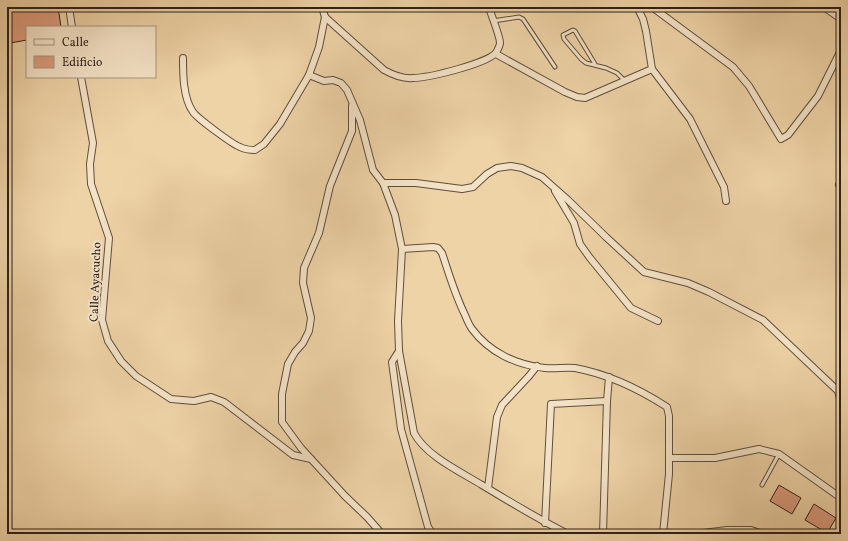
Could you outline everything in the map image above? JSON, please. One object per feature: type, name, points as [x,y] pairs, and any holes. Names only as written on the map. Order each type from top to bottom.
[{"type":"street","points":[[69,7],[72,26]]},
{"type":"street","points":[[183,58],[182,74],[185,93],[193,113],[241,148],[255,150],[264,144],[280,124],[309,75],[319,46],[325,17],[322,7]]},
{"type":"street","points":[[325,17],[384,70],[395,76],[412,78],[438,75],[488,59],[496,54],[500,43],[489,7]]},
{"type":"street","points":[[637,7],[643,19],[646,31],[652,69],[690,119],[724,186],[726,201]]},
{"type":"street","points":[[652,7],[733,67],[749,86],[781,139],[788,135],[818,96],[841,50]]},
{"type":"street","points":[[824,7],[841,19]]},
{"type":"street","points":[[496,54],[564,92],[577,97],[586,98],[652,69]]},
{"type":"street","points":[[309,75],[324,81],[333,80],[341,83],[347,90],[352,105],[360,120],[373,170],[383,183],[395,215],[402,249],[398,321],[399,351],[414,433],[418,441],[436,457],[545,522],[568,534]]},
{"type":"street","name":"Calle Ayacucho","points":[[80,78],[93,143],[90,164],[91,184],[109,238],[102,320],[108,341],[121,361],[136,376],[171,399],[194,401],[211,398],[224,402],[293,455],[311,459]]},
{"type":"street","points":[[352,105],[352,131],[330,186],[320,233],[304,268],[303,283],[311,318],[309,331],[303,343],[295,352],[288,364],[282,394],[282,422],[301,448],[382,534]]},
{"type":"street","points":[[383,183],[416,183],[467,188],[473,187],[487,174],[497,168],[511,166],[522,168],[542,177],[644,272],[688,283],[709,292],[762,320],[840,389],[841,402]]},
{"type":"street","points":[[553,187],[574,223],[580,244],[590,258],[631,308],[658,320]]},
{"type":"street","points":[[402,249],[438,248],[442,253],[456,298],[471,328],[483,342],[496,353],[513,361],[537,366],[575,368],[609,377],[651,397],[667,407],[669,416],[669,474],[663,534]]},
{"type":"street","points":[[399,351],[392,362],[401,429],[428,527],[432,534]]},
{"type":"street","points":[[488,488],[497,417],[502,405],[537,366]]},
{"type":"street","points":[[603,534],[609,377]]},
{"type":"street","points":[[545,522],[551,404],[607,401]]},
{"type":"street","points":[[669,458],[715,458],[759,449],[779,454],[841,498]]},
{"type":"street","points":[[695,534],[728,530],[751,530],[763,534]]},
{"type":"lane","points":[[493,21],[519,17],[523,19],[555,67]]},
{"type":"lane","points":[[595,64],[575,31],[572,30],[563,35],[564,39],[586,63],[595,64],[617,74],[625,81]]},
{"type":"lane","points":[[762,485],[779,454]]},
{"type":"building","points":[[7,7],[58,7],[61,26],[26,26],[26,40],[10,43],[7,24]]},
{"type":"building","points":[[779,485],[801,498],[792,514],[770,501]]},
{"type":"building","points":[[814,504],[836,518],[827,533],[805,520]]}]
